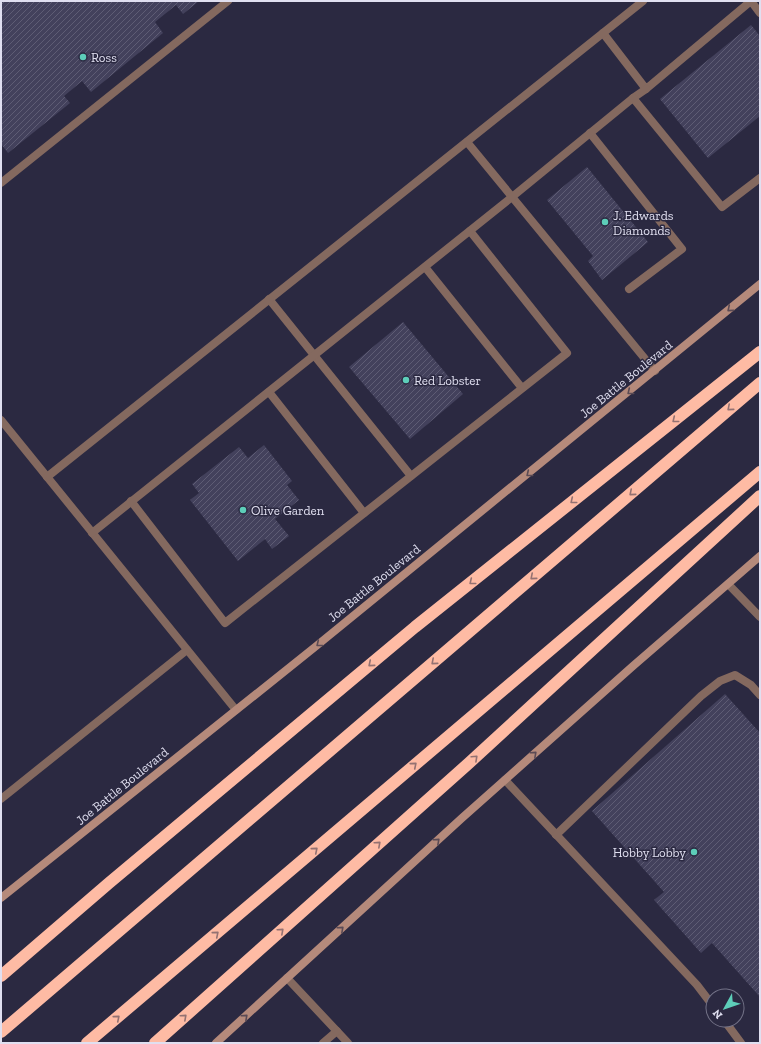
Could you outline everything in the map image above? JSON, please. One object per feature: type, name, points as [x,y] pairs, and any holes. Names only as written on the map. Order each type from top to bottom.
[{"type":"highway","points":[[1,976],[109,883],[415,627],[760,352]]},
{"type":"highway","points":[[1,1032],[760,383]]},
{"type":"highway","points":[[87,1043],[760,472]]},
{"type":"highway","points":[[155,1043],[469,763],[760,496]]},
{"type":"main road","name":"Joe Battle Boulevard","points":[[1,898],[236,710],[655,371],[760,284]]},
{"type":"main road","points":[[216,1043],[505,780],[760,556]]},
{"type":"lane","points":[[1,183],[228,1]]},
{"type":"lane","points":[[47,477],[643,1]]},
{"type":"lane","points":[[92,533],[470,231],[751,1],[760,13]]},
{"type":"lane","points":[[603,33],[646,88]]},
{"type":"lane","points":[[633,98],[722,207],[760,178]]},
{"type":"lane","points":[[590,133],[682,249],[629,289]]},
{"type":"lane","points":[[467,142],[655,371]]},
{"type":"lane","points":[[131,501],[225,623],[567,353],[470,231]]},
{"type":"lane","points":[[426,266],[522,388]]},
{"type":"lane","points":[[270,299],[411,476]]},
{"type":"lane","points":[[269,392],[364,513]]},
{"type":"lane","points":[[1,420],[236,710]]},
{"type":"lane","points":[[728,584],[760,617]]},
{"type":"lane","points":[[1,799],[187,650]]},
{"type":"lane","points":[[556,835],[701,696],[720,681],[735,675],[751,685],[760,695]]},
{"type":"lane","points":[[505,780],[692,980],[705,996]]},
{"type":"lane","points":[[287,978],[348,1043]]},
{"type":"lane","points":[[730,1028],[741,1043]]},
{"type":"lane","points":[[323,1043],[336,1031]]},
{"type":"building","name":"Ross","points":[[1,1],[199,1],[183,14],[176,5],[155,22],[163,33],[91,92],[82,81],[64,96],[70,103],[8,153],[1,144]]},
{"type":"building","points":[[751,25],[760,36],[760,116],[708,158],[660,99]]},
{"type":"building","points":[[587,167],[648,242],[602,280],[588,261],[593,256],[547,200]]},
{"type":"building","name":"Red Lobster","points":[[403,322],[463,394],[410,439],[349,367]]},
{"type":"building","name":"Olive Garden","points":[[264,445],[292,481],[287,485],[299,500],[275,519],[289,536],[272,549],[265,539],[238,561],[190,500],[199,493],[192,484],[239,447],[248,458]]},
{"type":"building","name":"Hobby Lobby","points":[[725,694],[760,733],[760,997],[712,943],[701,953],[654,900],[664,892],[592,811]]},
{"type":"place","name":"Ross","points":[[83,57]]},
{"type":"place","name":"J. Edwards Diamonds","points":[[605,222]]},
{"type":"place","name":"Red Lobster","points":[[406,380]]},
{"type":"place","name":"Olive Garden","points":[[243,510]]},
{"type":"place","name":"Hobby Lobby","points":[[694,852]]}]
